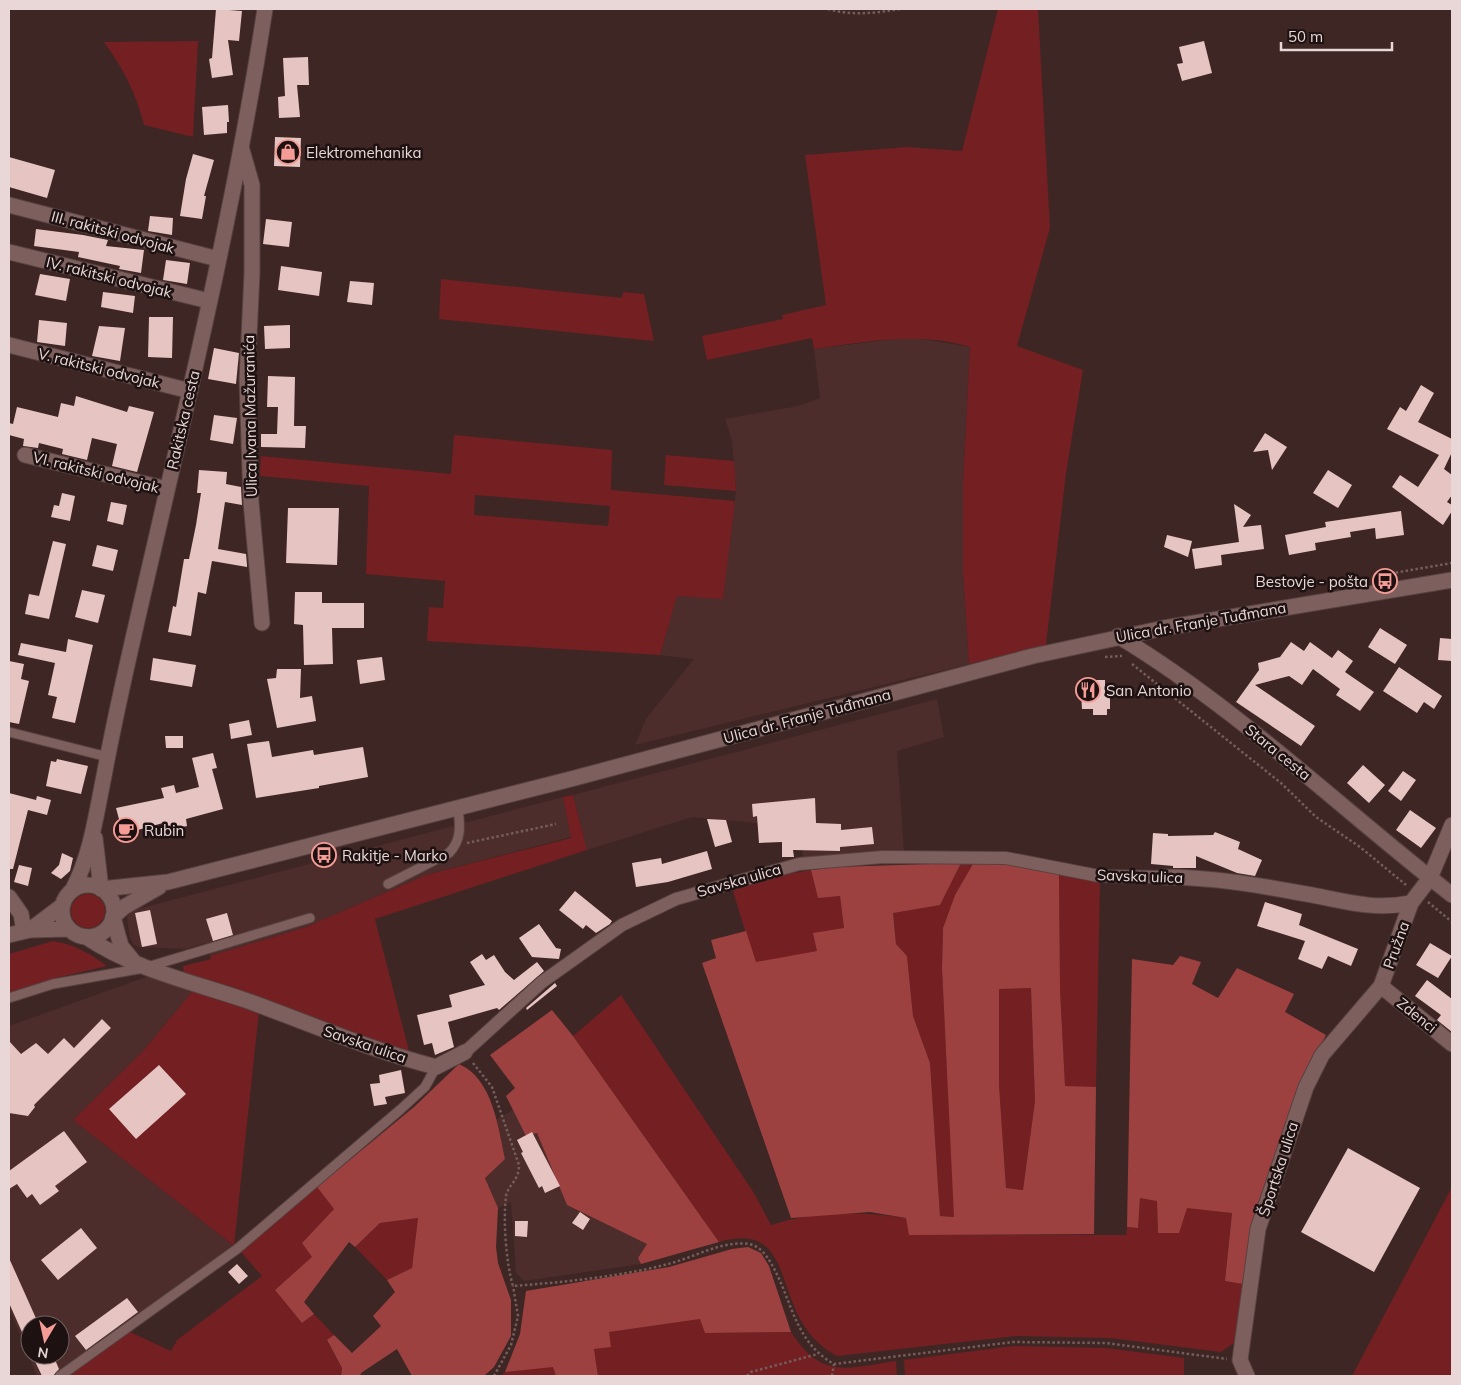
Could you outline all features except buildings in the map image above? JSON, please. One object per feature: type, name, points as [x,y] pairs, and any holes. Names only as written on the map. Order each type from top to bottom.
[{"type":"main road","name":"Rakitska cesta","points":[[73,890],[80,875],[94,829],[108,757],[190,391],[242,150],[265,9]]},
{"type":"main road","name":"Ulica Ivana Mažuranića","points":[[242,150],[252,185],[252,273],[247,380],[251,502],[262,623]]},
{"type":"main road","name":"III. rakitski odvojak","points":[[9,205],[218,259]]},
{"type":"main road","name":"IV. rakitski odvojak","points":[[9,252],[209,301]]},
{"type":"main road","name":"V. rakitski odvojak","points":[[9,345],[190,391]]},
{"type":"main road","name":"VI. rakitski odvojak","points":[[25,455],[167,489]]},
{"type":"main road","name":"Ulica dr. Franje Tuđmana","points":[[100,888],[168,882],[458,808],[1033,656],[1118,636],[1452,580]]},
{"type":"main road","name":"Stara cesta","points":[[1118,636],[1164,664],[1230,714],[1452,895]]},
{"type":"main road","name":"Pružna","points":[[1381,986],[1411,903],[1430,878],[1452,824]]},
{"type":"main road","name":"Rakitska cesta","points":[[94,829],[100,888]]},
{"type":"main road","name":"Savska ulica","points":[[1163,877],[1219,879],[1363,906],[1388,907],[1411,903]]},
{"type":"main road","name":"Ulica dr. Franje Tuđmana","points":[[113,917],[130,903],[168,882]]},
{"type":"main road","points":[[69,929],[62,914],[67,896],[73,890],[83,886],[100,888],[108,895],[112,903],[115,932],[121,946],[139,966]]},
{"type":"main road","points":[[9,897],[21,914],[27,931]]},
{"type":"main road","points":[[27,931],[63,905]]},
{"type":"main road","points":[[9,935],[27,931],[69,929],[86,937],[103,932],[113,917]]},
{"type":"main road","name":"Savska ulica","points":[[86,937],[112,954],[139,966],[247,1001],[379,1051],[436,1066],[465,1052]]},
{"type":"main road","name":"Zdenci","points":[[1381,986],[1452,1044]]},
{"type":"main road","name":"Športska ulica","points":[[1240,1360],[1258,1229],[1306,1087],[1322,1056],[1381,986]]},
{"type":"main road","points":[[1240,1360],[1247,1376]]},
{"type":"street","name":"Savska ulica","points":[[465,1052],[542,982],[622,925],[676,899],[799,864],[884,857],[1006,858],[1099,876],[1163,877]]},
{"type":"lane","points":[[9,732],[108,757]]},
{"type":"lane","points":[[388,884],[449,852],[456,845],[460,823],[458,808]]},
{"type":"lane","points":[[9,998],[53,984],[139,966],[310,918]]},
{"type":"lane","points":[[60,1376],[237,1249],[425,1087],[436,1066]]},
{"type":"path","points":[[828,9],[840,13],[861,14],[900,9]]},
{"type":"path","points":[[1118,656],[1124,659]]},
{"type":"path","points":[[1130,662],[1281,783],[1316,817],[1360,847],[1409,887]]},
{"type":"path","points":[[1434,907],[1452,922]]},
{"type":"path","points":[[465,1052],[492,1086],[519,1165],[519,1173],[514,1184],[506,1194],[506,1249],[518,1316],[511,1345],[494,1376]]},
{"type":"path","points":[[513,1286],[568,1282],[659,1266],[703,1252],[749,1244],[762,1250],[772,1264],[795,1323],[818,1354],[834,1364],[1013,1342],[1106,1343],[1240,1360]]},
{"type":"path","points":[[747,1376],[751,1372],[818,1354]]},
{"type":"path","points":[[832,1376],[834,1364]]},
{"type":"shaded area","points":[[998,9],[1038,9],[1050,228],[1017,346],[1083,370],[1066,473],[1046,645],[969,664],[963,572],[963,484],[970,347],[931,340],[892,339],[814,349],[812,338],[707,360],[702,336],[783,319],[782,315],[826,305],[805,155],[907,147],[962,151]]},
{"type":"shaded area","points":[[198,41],[193,137],[144,125],[128,81],[104,42]]},
{"type":"shaded area","points":[[441,279],[622,298],[623,292],[644,294],[654,341],[439,319]]},
{"type":"shaded area","points":[[910,337],[970,347],[963,484],[963,572],[969,664],[635,745],[646,719],[694,659],[660,655],[677,596],[723,598],[736,491],[732,440],[725,419],[798,406],[820,398],[814,349]]},
{"type":"shaded area","points":[[454,435],[612,450],[611,490],[735,501],[723,599],[677,596],[660,655],[427,641],[429,607],[443,608],[445,581],[366,574],[369,486],[260,476],[261,456],[451,474]],"holes":[[[475,495],[610,506],[608,526],[474,515]]]},
{"type":"shaded area","points":[[666,455],[734,461],[736,491],[664,485]]},
{"type":"shaded area","points":[[937,699],[944,737],[897,751],[904,852],[803,858],[800,827],[692,817],[587,850],[573,795]]},
{"type":"shaded area","points":[[573,795],[587,850],[375,919],[410,1055],[184,974],[183,966],[211,959],[210,956],[306,927],[426,875],[571,838],[563,797]]},
{"type":"shaded area","points":[[563,797],[571,837],[426,875],[306,927],[210,956],[206,943],[186,949],[139,947],[134,945],[130,938],[127,917],[131,912],[138,909]]},
{"type":"shaded area","points":[[974,862],[955,895],[943,928],[942,968],[955,1217],[940,1216],[930,1063],[913,1016],[907,956],[896,944],[893,912],[940,905],[961,863]]},
{"type":"shaded area","points":[[974,862],[1006,863],[1059,874],[1060,989],[1065,1086],[1096,1087],[1094,1234],[909,1235],[906,1218],[870,1212],[791,1218],[702,963],[716,958],[711,940],[746,931],[756,962],[817,951],[813,933],[844,928],[840,896],[818,898],[811,870],[837,867],[961,863],[940,905],[893,913],[896,944],[907,956],[913,1016],[930,1063],[940,1216],[954,1217],[942,968],[943,928],[955,895]],"holes":[[[1031,988],[1035,1101],[1023,1190],[1006,1188],[999,1085],[999,989]]]},
{"type":"shaded area","points":[[811,870],[818,897],[840,896],[844,928],[817,951],[755,963],[732,888],[771,877]]},
{"type":"shaded area","points":[[1059,874],[1100,883],[1096,1087],[1065,1087],[1060,989]]},
{"type":"shaded area","points":[[88,894],[100,899],[105,911],[100,923],[88,928],[76,923],[71,911],[76,899]]},
{"type":"shaded area","points":[[53,941],[68,944],[82,950],[107,966],[56,978],[9,993],[9,954]]},
{"type":"shaded area","points":[[1180,956],[1201,962],[1192,984],[1218,998],[1237,968],[1294,994],[1285,1012],[1326,1035],[1300,1085],[1258,1203],[1252,1227],[1243,1284],[1225,1281],[1232,1213],[1187,1208],[1179,1233],[1158,1233],[1157,1201],[1140,1198],[1138,1228],[1127,1227],[1132,959],[1173,965]]},
{"type":"shaded area","points":[[146,977],[165,979],[195,988],[143,1051],[73,1120],[234,1246],[70,1364],[70,1315],[20,1315],[20,1335],[9,1308],[9,1026]]},
{"type":"shaded area","points":[[195,988],[259,1011],[234,1246],[73,1120],[143,1051]]},
{"type":"shaded area","points":[[1031,988],[1035,1101],[1023,1190],[1006,1188],[999,1085],[999,989]]},
{"type":"shaded area","points":[[621,995],[754,1193],[771,1225],[804,1217],[855,1213],[906,1218],[910,1235],[1126,1235],[1127,1227],[1138,1228],[1140,1197],[1157,1200],[1158,1233],[1187,1207],[1232,1213],[1225,1281],[1243,1284],[1237,1341],[1221,1352],[1110,1338],[1016,1336],[837,1356],[831,1353],[811,1336],[800,1319],[782,1272],[767,1247],[756,1240],[740,1238],[719,1242],[573,1036]]},
{"type":"shaded area","points":[[552,1010],[573,1036],[719,1242],[641,1264],[638,1258],[647,1244],[567,1205],[537,1133],[526,1136],[506,1096],[515,1088],[490,1055]]},
{"type":"shaded area","points":[[459,1064],[480,1081],[487,1092],[496,1119],[505,1159],[485,1178],[498,1208],[496,1247],[498,1263],[511,1300],[511,1336],[494,1367],[484,1376],[412,1376],[397,1349],[361,1373],[360,1376],[341,1376],[342,1368],[327,1340],[334,1335],[352,1353],[381,1326],[373,1316],[395,1292],[387,1280],[412,1268],[418,1218],[380,1223],[355,1247],[349,1242],[304,1302],[314,1314],[302,1323],[275,1290],[312,1257],[302,1243],[334,1209],[317,1187],[414,1107]]},
{"type":"shaded area","points":[[513,1110],[526,1136],[537,1133],[567,1205],[647,1244],[638,1258],[641,1264],[524,1281],[516,1273],[511,1202],[498,1208],[485,1177],[504,1159],[497,1119]]},
{"type":"shaded area","points":[[317,1187],[334,1209],[302,1243],[313,1257],[275,1290],[302,1323],[314,1314],[334,1335],[327,1341],[342,1368],[341,1376],[69,1376],[130,1332],[171,1351],[177,1340],[262,1276],[240,1251]]},
{"type":"shaded area","points":[[1452,1187],[1452,1376],[1352,1376]]},
{"type":"shaded area","points":[[418,1218],[412,1268],[387,1280],[355,1247],[380,1223]]},
{"type":"shaded area","points":[[748,1247],[761,1253],[769,1266],[791,1332],[705,1333],[700,1319],[609,1332],[611,1347],[594,1349],[598,1376],[556,1376],[553,1367],[505,1372],[520,1334],[526,1291],[669,1267],[732,1249]]},
{"type":"shaded area","points":[[700,1319],[706,1333],[791,1332],[802,1347],[814,1358],[825,1364],[837,1367],[849,1368],[896,1361],[897,1376],[594,1376],[598,1375],[594,1348],[608,1332]]},
{"type":"shaded area","points":[[1013,1346],[1106,1348],[1184,1358],[1184,1376],[905,1376],[904,1360]]},
{"type":"shaded area","points":[[32,1365],[68,1365],[53,1376],[37,1376]]},
{"type":"shaded area","points":[[553,1366],[556,1376],[500,1376],[505,1372]]},
{"type":"place","name":"Elektromehanika","points":[[288,152]]},
{"type":"place","name":"Bestovje - pošta","points":[[1385,581]]},
{"type":"place","name":"San Antonio","points":[[1088,690]]},
{"type":"place","name":"Rubin","points":[[126,830]]},
{"type":"place","name":"Rakitje - Marko","points":[[324,855]]}]
